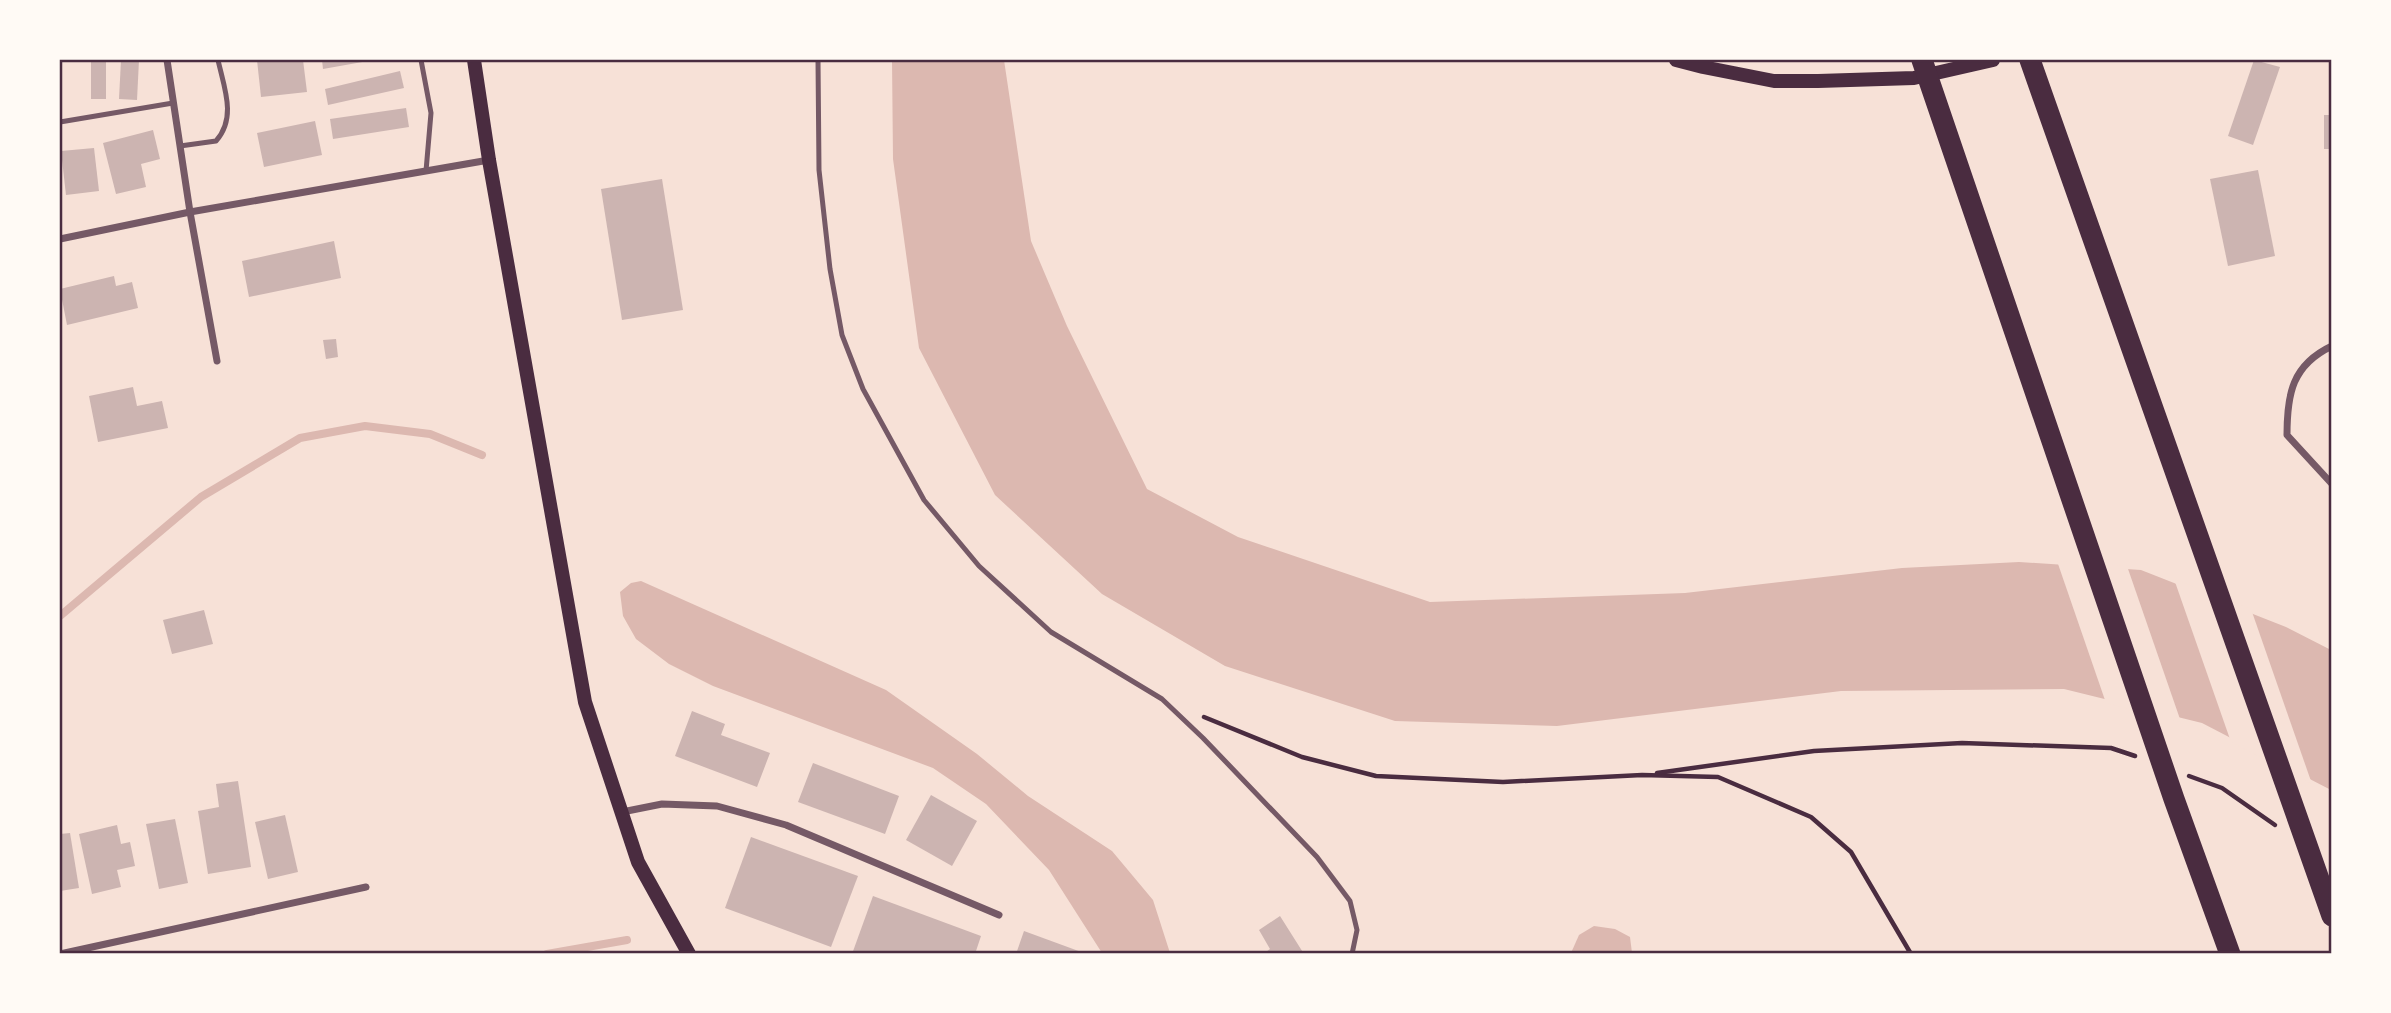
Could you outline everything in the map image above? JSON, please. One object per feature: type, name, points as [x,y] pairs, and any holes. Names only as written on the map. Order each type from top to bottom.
[{"type":"highway","points":[[1922,60],[2174,799],[2230,954]]},
{"type":"highway","points":[[2030,60],[2332,916]]},
{"type":"main road","points":[[474,60],[489,160],[585,702],[638,862],[689,954]]},
{"type":"main road","points":[[1676,60],[1774,81],[1914,78],[1993,60]]},
{"type":"street","points":[[167,60],[190,212],[217,361]]},
{"type":"street","points":[[60,239],[190,212],[489,160]]},
{"type":"street","points":[[2332,346],[2317,354],[2295,377],[2287,407],[2287,435],[2332,484]]},
{"type":"street","points":[[622,812],[662,804],[728,809],[786,825],[999,915]]},
{"type":"street","points":[[60,954],[366,887]]},
{"type":"lane","points":[[180,145],[216,141],[226,130],[228,106],[218,60]]},
{"type":"lane","points":[[421,60],[430,113],[426,171]]},
{"type":"lane","points":[[818,60],[819,170],[830,269],[842,335],[863,388],[924,500],[979,566],[1051,632],[1162,699],[1317,856],[1350,901],[1357,930],[1352,954]]},
{"type":"lane","points":[[60,122],[173,103]]},
{"type":"path","points":[[1200,715],[1302,757],[1376,776],[1503,782],[1642,775],[1718,777],[1811,817],[1851,852],[1912,954]]},
{"type":"path","points":[[1642,775],[1814,751],[1962,743],[2111,748],[2136,757]]},
{"type":"path","points":[[2185,775],[2222,788],[2277,826]]},
{"type":"shaded area","points":[[892,60],[1004,60],[1031,241],[1067,326],[1147,489],[1238,537],[1430,602],[1685,593],[1902,568],[2019,562],[2141,570],[2286,627],[2331,650],[2331,790],[2202,723],[2064,689],[1841,691],[1557,726],[1395,721],[1225,666],[1102,594],[995,495],[919,348],[893,159]]},
{"type":"shaded area","points":[[641,581],[886,690],[977,754],[1028,796],[1112,851],[1153,900],[1170,953],[1102,953],[1049,870],[986,804],[933,768],[713,686],[669,664],[636,639],[623,616],[620,592],[631,583]]},
{"type":"shaded area","points":[[1594,926],[1615,929],[1630,937],[1632,953],[1571,953],[1579,935]]},
{"type":"pier","points":[[2057,561],[2127,566],[2181,722],[2106,703]]},
{"type":"pier","points":[[2174,579],[2251,609],[2312,784],[2231,742]]},
{"type":"building","points":[[91,60],[106,60],[106,99],[91,99]]},
{"type":"building","points":[[121,60],[139,60],[137,100],[119,99]]},
{"type":"building","points":[[257,60],[303,60],[307,92],[261,97]]},
{"type":"building","points":[[322,60],[368,60],[368,61],[323,69]]},
{"type":"building","points":[[2254,60],[2280,67],[2253,145],[2228,136]]},
{"type":"building","points":[[400,71],[404,88],[328,105],[325,89]]},
{"type":"building","points":[[406,108],[409,127],[333,139],[330,119]]},
{"type":"building","points":[[2324,115],[2332,115],[2332,149],[2324,149]]},
{"type":"building","points":[[315,121],[322,155],[264,167],[257,133]]},
{"type":"building","points":[[153,130],[160,159],[141,164],[146,187],[116,194],[103,143]]},
{"type":"building","points":[[94,148],[99,191],[66,195],[61,151]]},
{"type":"building","points":[[2258,170],[2275,256],[2228,266],[2210,179]]},
{"type":"building","points":[[662,179],[683,310],[622,320],[601,189]]},
{"type":"building","points":[[334,241],[341,278],[249,297],[242,261]]},
{"type":"building","points":[[114,276],[116,286],[132,282],[138,308],[67,325],[60,289]]},
{"type":"building","points":[[336,339],[338,357],[326,359],[323,340]]},
{"type":"building","points":[[133,387],[137,406],[162,401],[168,428],[98,442],[89,396]]},
{"type":"building","points":[[204,610],[213,644],[172,654],[163,620]]},
{"type":"building","points":[[692,711],[725,724],[721,735],[770,753],[757,787],[675,756]]},
{"type":"building","points":[[813,763],[899,796],[885,834],[798,802]]},
{"type":"building","points":[[238,781],[251,867],[208,874],[198,811],[219,807],[216,784]]},
{"type":"building","points":[[931,795],[977,821],[952,866],[906,840]]},
{"type":"building","points":[[285,815],[298,872],[268,879],[255,822]]},
{"type":"building","points":[[175,819],[188,883],[159,889],[146,824]]},
{"type":"building","points":[[117,825],[121,844],[130,842],[135,866],[117,870],[121,887],[92,894],[79,834]]},
{"type":"building","points":[[70,833],[79,888],[60,891],[60,834]]},
{"type":"building","points":[[751,837],[858,876],[831,947],[725,908]]},
{"type":"building","points":[[873,896],[981,936],[975,954],[852,954]]},
{"type":"building","points":[[1280,916],[1304,954],[1263,954],[1270,949],[1259,930]]},
{"type":"building","points":[[1024,931],[1084,953],[1084,954],[1016,954]]},
{"type":"waterway","points":[[60,616],[201,497],[300,438],[365,426],[430,434],[482,455]]},
{"type":"waterway","points":[[547,954],[627,940]]}]
